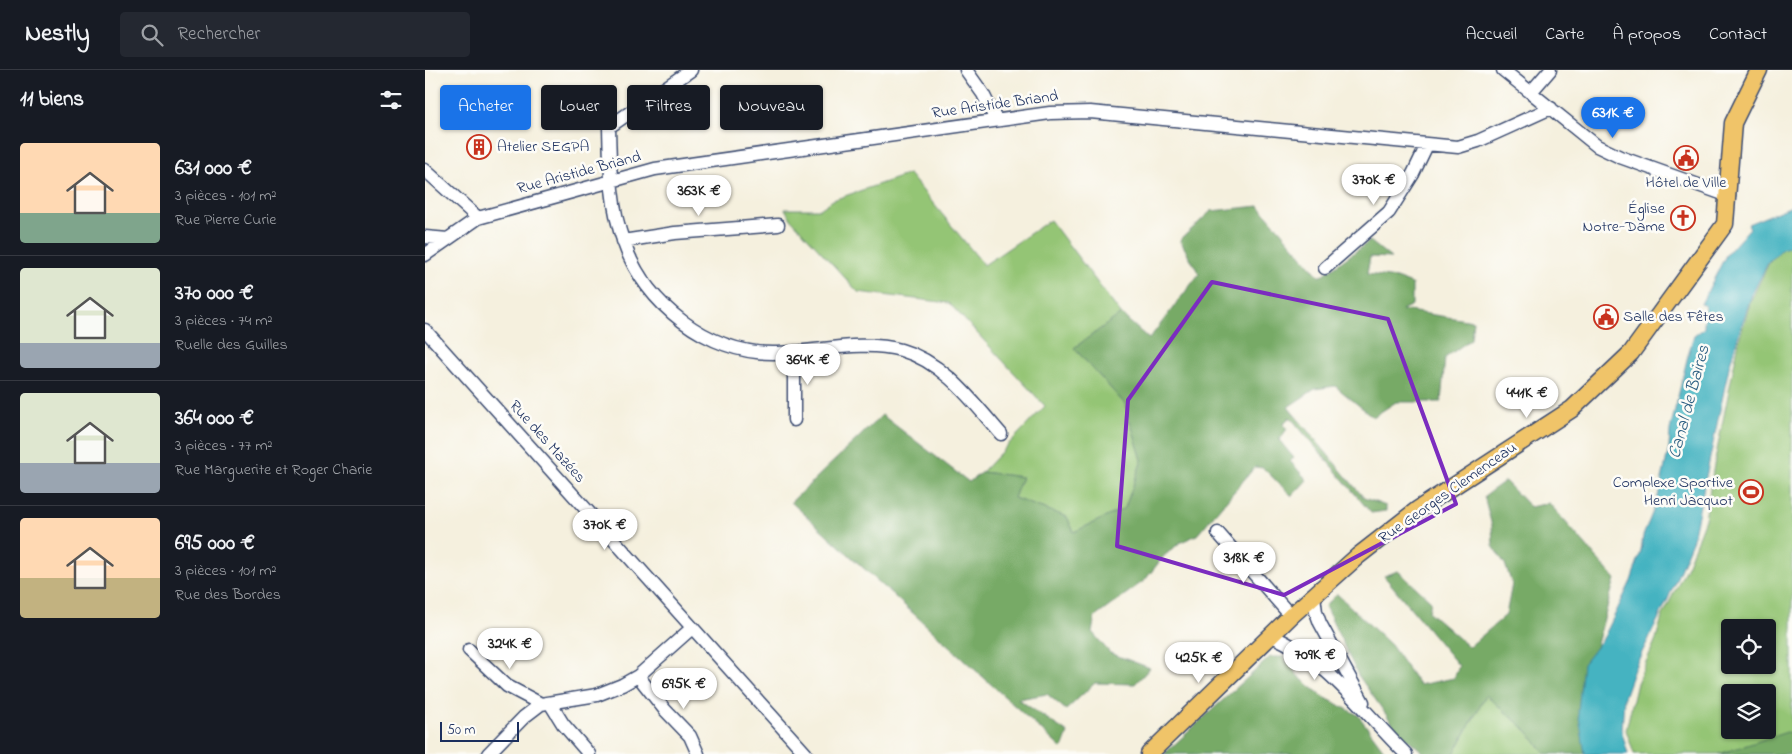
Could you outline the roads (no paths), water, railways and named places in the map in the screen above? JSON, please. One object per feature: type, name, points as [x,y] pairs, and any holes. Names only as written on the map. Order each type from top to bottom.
[{"type":"main road","points":[[1729,196],[1733,123],[1756,74]]},
{"type":"main road","name":"Rue Georges Clemenceau","points":[[1149,754],[1291,616],[1358,556],[1417,510],[1572,409],[1637,345],[1715,240],[1727,218],[1729,196]]},
{"type":"street","points":[[691,70],[609,127],[610,180],[623,241],[640,278],[672,313],[692,328],[713,340],[733,346],[771,353],[873,346],[901,350],[918,356],[948,377],[1001,434]]},
{"type":"street","points":[[966,70],[983,94],[996,120]]},
{"type":"street","points":[[1503,70],[1597,146],[1619,158],[1729,196]]},
{"type":"street","points":[[1531,92],[1550,70]]},
{"type":"street","name":"Rue Aristide Briand","points":[[425,254],[478,218],[655,169],[996,120],[1050,113],[1089,112],[1458,147],[1468,145],[1551,108]]},
{"type":"street","points":[[1325,268],[1389,212],[1413,174],[1427,145]]},
{"type":"street","points":[[425,170],[478,218]]},
{"type":"street","points":[[623,241],[675,233],[778,225]]},
{"type":"street","points":[[425,236],[448,239]]},
{"type":"street","name":"Rue des Mazées","points":[[425,330],[806,754]]},
{"type":"street","points":[[794,352],[794,420]]},
{"type":"street","points":[[1217,533],[1291,616]]},
{"type":"street","points":[[1314,596],[1315,612],[1320,623],[1367,711]]},
{"type":"street","points":[[488,754],[524,717],[545,704],[597,695],[638,676],[692,628]]},
{"type":"street","points":[[1272,636],[1305,653],[1367,711],[1406,754]]},
{"type":"street","points":[[469,650],[507,686],[545,704],[589,754]]},
{"type":"street","points":[[638,676],[665,710],[690,736],[698,754]]},
{"type":"water","name":"Canal de Baires","points":[[1792,206],[1792,246],[1782,249],[1768,263],[1752,294],[1729,367],[1693,539],[1668,599],[1634,669],[1624,697],[1622,732],[1628,754],[1585,754],[1578,711],[1583,664],[1604,637],[1631,581],[1641,551],[1643,536],[1657,501],[1669,448],[1670,430],[1688,355],[1694,335],[1704,328],[1705,306],[1701,304],[1726,255],[1750,228],[1748,224]]},
{"type":"place","name":"Atelier SEGPA","points":[[479,147]]},
{"type":"place","name":"Hôtel de Ville","points":[[1686,158]]},
{"type":"place","name":"Église Notre-Dame","points":[[1683,218]]},
{"type":"place","name":"Salle des Fêtes","points":[[1606,317]]},
{"type":"place","name":"Complexe Sportive Henri Jacquot","points":[[1751,492]]}]
